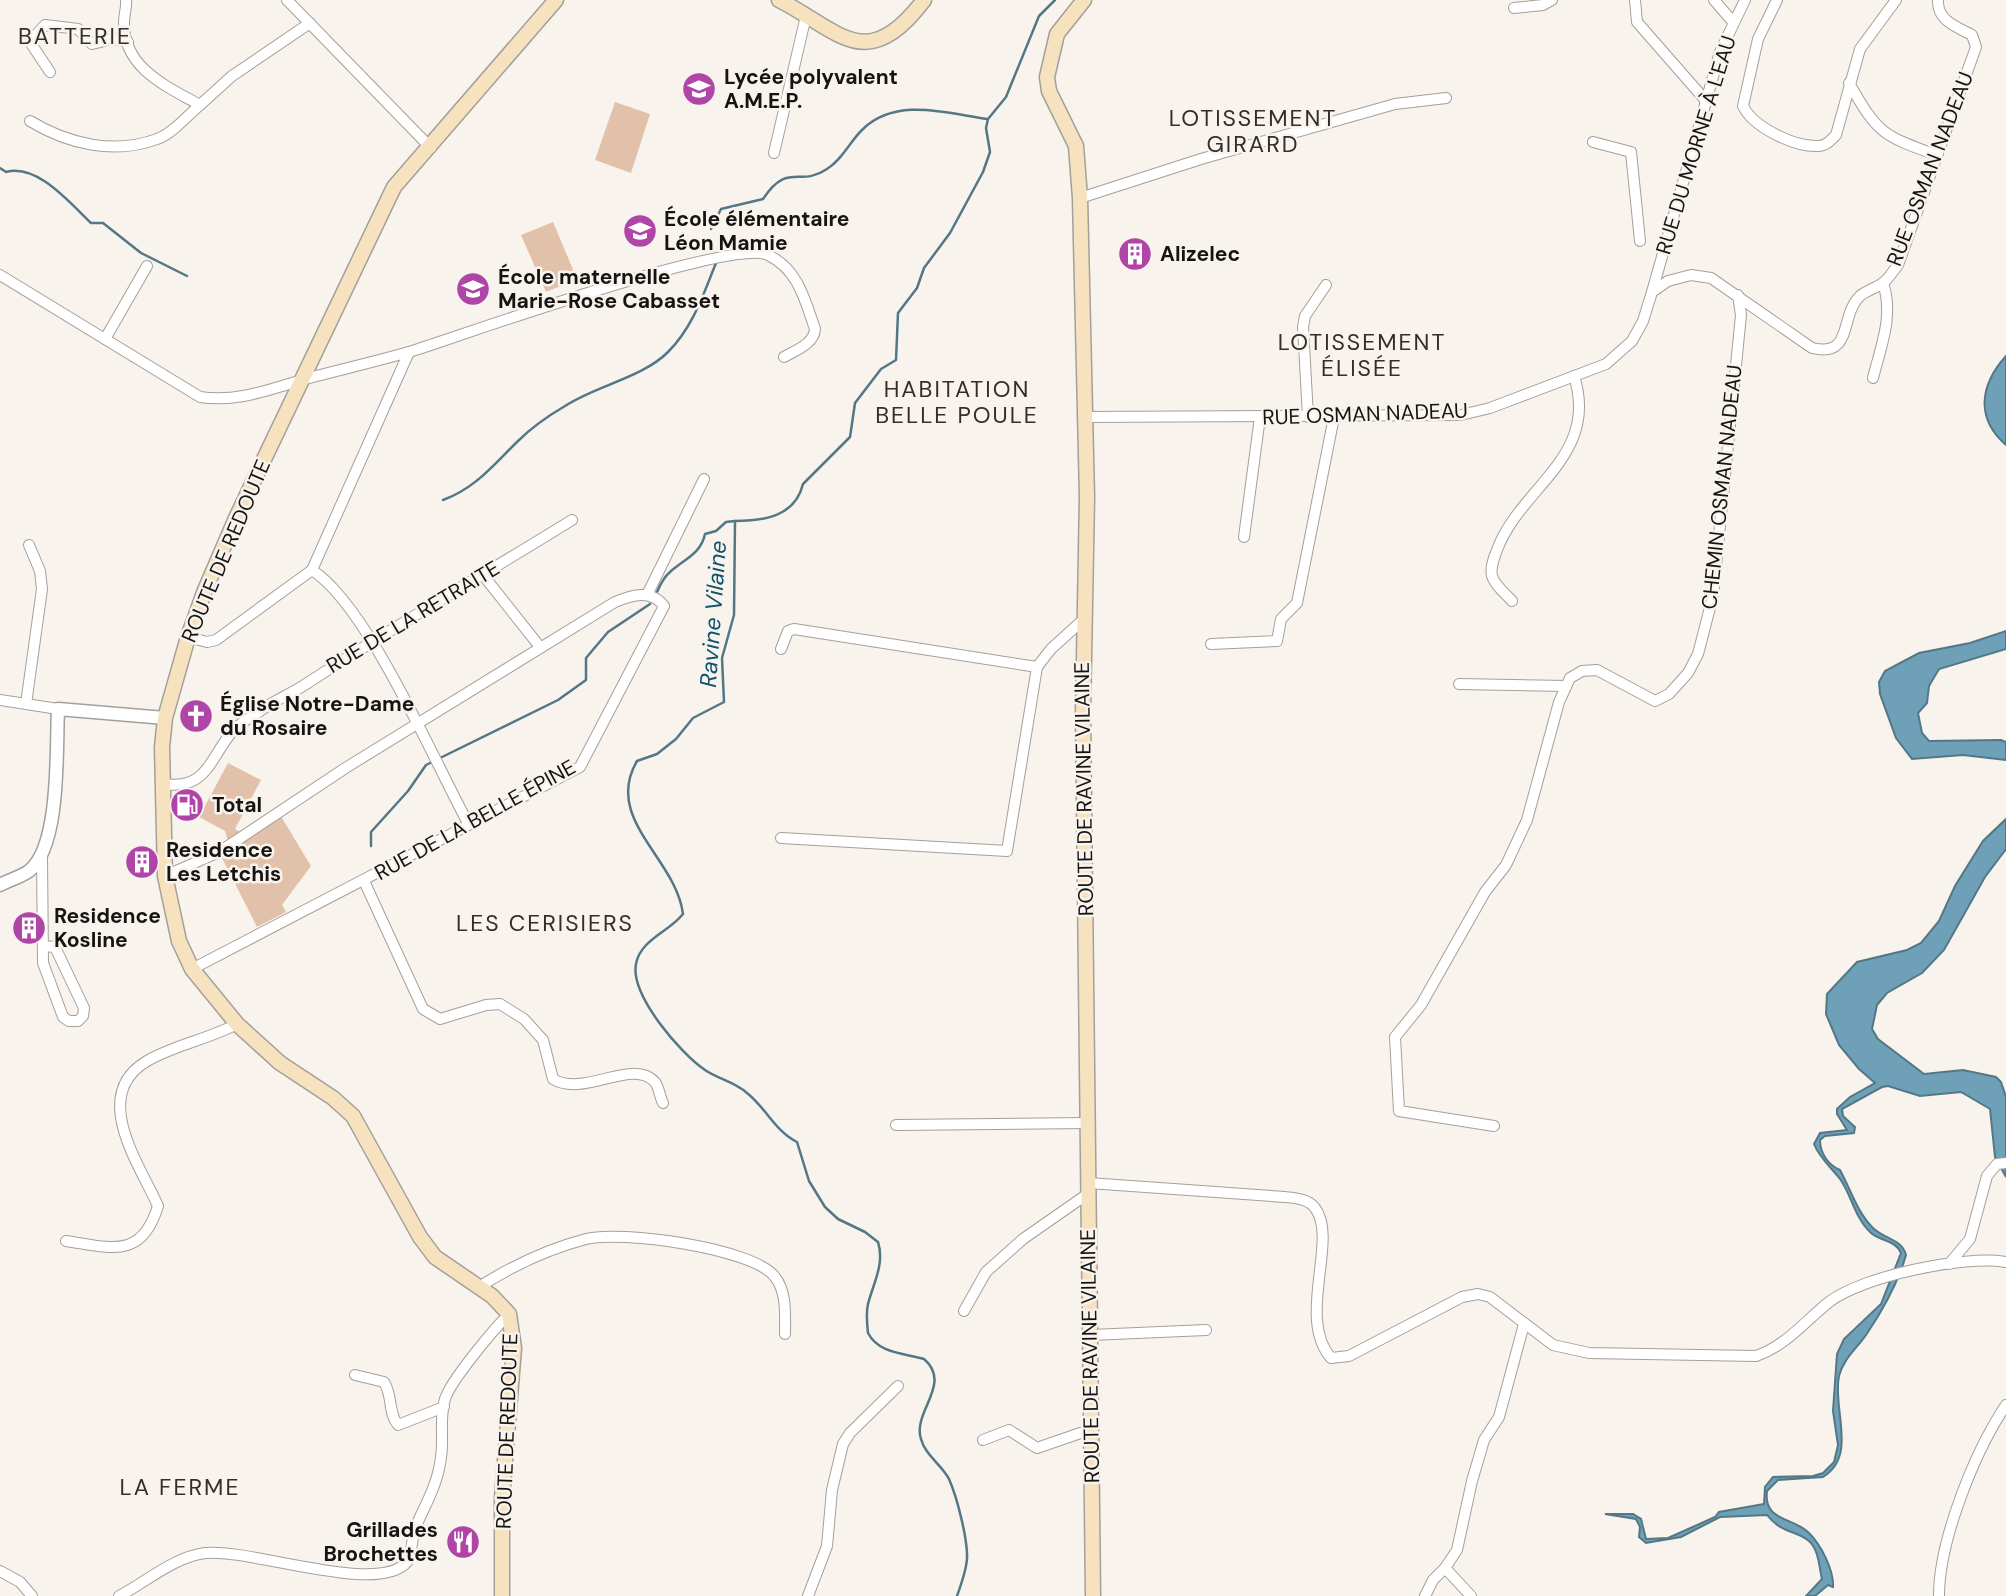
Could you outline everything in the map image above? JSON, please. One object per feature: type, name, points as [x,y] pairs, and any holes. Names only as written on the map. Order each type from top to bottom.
[{"type":"main road","name":"ROUTE DE REDOUTE","points":[[502,1596],[502,1498],[514,1348],[509,1314],[479,1287],[435,1257],[420,1237],[353,1116],[333,1098],[280,1063],[237,1024],[192,969],[179,941],[164,876],[161,784],[165,718],[188,637],[236,518],[394,187],[431,148],[556,0]]},
{"type":"main road","points":[[779,0],[850,42],[867,42],[903,24],[924,0]]},
{"type":"main road","name":"ROUTE DE RAVINE VILAINE","points":[[1084,0],[1057,34],[1047,77],[1049,91],[1076,146],[1080,198],[1085,417],[1083,620],[1093,1596]]},
{"type":"street","points":[[126,0],[124,24],[128,42],[148,75],[200,105]]},
{"type":"street","points":[[287,0],[431,148]]},
{"type":"street","points":[[1514,8],[1544,5],[1552,0]]},
{"type":"street","points":[[1635,0],[1637,22],[1707,102]]},
{"type":"street","points":[[1714,0],[1734,22]]},
{"type":"street","name":"RUE DU MORNE À L'EAU","points":[[1652,292],[1720,51],[1745,0]]},
{"type":"street","points":[[1777,0],[1758,39],[1745,86],[1743,107],[1749,119],[1768,132],[1816,147],[1826,145],[1836,135],[1860,49],[1896,0]]},
{"type":"street","name":"RUE OSMAN NADEAU","points":[[1085,417],[1461,415],[1490,408],[1606,364],[1632,341],[1643,321],[1652,292],[1668,281],[1691,275],[1711,278],[1812,348],[1829,350],[1839,344],[1851,310],[1860,296],[1883,283],[1898,265],[1976,47],[1972,35],[1946,21],[1939,12],[1938,0]]},
{"type":"street","points":[[774,153],[806,16]]},
{"type":"street","points":[[30,121],[54,135],[86,144],[130,146],[159,139],[232,76],[310,23]]},
{"type":"street","points":[[50,72],[32,45],[34,37],[48,24],[78,29],[92,44],[113,38],[128,42]]},
{"type":"street","points":[[1849,83],[1872,123],[1893,139],[1936,155]]},
{"type":"street","points":[[1080,198],[1201,159],[1395,104],[1446,98]]},
{"type":"street","points":[[1593,142],[1631,152],[1640,241]]},
{"type":"street","points":[[0,275],[200,397],[221,400],[409,352],[631,281],[741,253],[766,254],[782,263],[796,279],[815,335],[810,342],[784,357]]},
{"type":"street","points":[[105,339],[147,266]]},
{"type":"street","points":[[1873,378],[1888,320],[1888,298],[1883,283]]},
{"type":"street","points":[[1308,417],[1303,327],[1306,316],[1326,285]]},
{"type":"street","name":"CHEMIN OSMAN NADEAU","points":[[1566,686],[1570,678],[1582,671],[1597,670],[1654,701],[1669,694],[1688,673],[1698,654],[1713,596],[1741,315],[1738,295]]},
{"type":"street","points":[[188,637],[207,642],[216,640],[312,570],[409,352]]},
{"type":"street","points":[[1512,601],[1492,578],[1492,565],[1503,533],[1564,458],[1579,413],[1580,399],[1574,376]]},
{"type":"street","points":[[1244,537],[1259,417]]},
{"type":"street","points":[[1211,644],[1276,642],[1281,620],[1297,603],[1334,417]]},
{"type":"street","points":[[164,876],[219,852],[615,602],[631,595],[647,595],[704,479]]},
{"type":"street","name":"RUE DE LA RETRAITE","points":[[161,784],[181,787],[195,782],[203,775],[233,730],[276,698],[302,686],[370,640],[484,575],[572,520]]},
{"type":"street","points":[[26,704],[42,589],[40,570],[29,545]]},
{"type":"street","points":[[312,570],[329,581],[370,640],[418,725],[468,823]]},
{"type":"street","points":[[484,575],[540,647]]},
{"type":"street","name":"RUE DE LA BELLE ÉPINE","points":[[192,969],[580,767],[608,709],[662,614],[664,606],[659,599],[647,595]]},
{"type":"street","points":[[780,838],[1007,851],[1037,667],[1051,649],[1083,620]]},
{"type":"street","points":[[781,649],[788,631],[794,629],[1037,667]]},
{"type":"street","points":[[1459,684],[1566,686],[1527,820],[1506,865],[1485,892],[1421,1005],[1395,1037],[1399,1111],[1494,1126]]},
{"type":"street","points":[[0,700],[58,709],[165,718]]},
{"type":"street","points":[[44,946],[55,947],[63,959],[82,1003],[83,1016],[78,1021],[69,1021],[63,1017],[44,967],[42,855],[51,823],[58,709]]},
{"type":"street","points":[[0,885],[29,871],[42,855]]},
{"type":"street","points":[[364,881],[422,1009],[440,1018],[486,1004],[500,1004],[524,1019],[543,1040],[553,1079],[564,1086],[580,1086],[622,1074],[642,1075],[655,1082],[663,1103]]},
{"type":"street","points":[[66,1241],[109,1248],[133,1243],[150,1230],[158,1206],[129,1149],[120,1119],[120,1099],[129,1077],[146,1062],[237,1024]]},
{"type":"street","points":[[896,1125],[1089,1123]]},
{"type":"street","points":[[1949,1264],[1970,1238],[1987,1176],[1997,1164],[2006,1163]]},
{"type":"street","points":[[964,1311],[986,1272],[1023,1239],[1089,1188],[1285,1196],[1303,1200],[1315,1208],[1324,1231],[1316,1281],[1319,1335],[1331,1358],[1349,1356],[1470,1296],[1490,1297],[1553,1345],[1589,1353],[1756,1356],[1779,1348],[1831,1301],[1850,1289],[1889,1276],[1983,1258],[2006,1262]]},
{"type":"street","points":[[479,1287],[509,1268],[589,1238],[690,1245],[750,1260],[775,1276],[785,1305],[785,1334]]},
{"type":"street","points":[[119,1596],[170,1566],[206,1553],[259,1559],[356,1577],[376,1575],[402,1567],[409,1559],[416,1526],[434,1489],[441,1461],[444,1407],[449,1392],[509,1314]]},
{"type":"street","points":[[1425,1596],[1433,1580],[1445,1568],[1457,1549],[1484,1440],[1499,1417],[1524,1324]]},
{"type":"street","points":[[1091,1335],[1206,1330]]},
{"type":"street","points":[[355,1375],[384,1382],[390,1392],[393,1420],[398,1425],[444,1407]]},
{"type":"street","points":[[808,1596],[827,1546],[832,1490],[843,1444],[850,1433],[898,1386]]},
{"type":"street","points":[[1939,1596],[1939,1576],[1967,1477],[1985,1436],[2006,1405]]},
{"type":"street","points":[[983,1440],[1009,1430],[1037,1448],[1092,1429]]},
{"type":"street","points":[[1445,1568],[1471,1596]]},
{"type":"street","points":[[0,1571],[20,1582],[32,1596]]},
{"type":"shaded area","points":[[615,102],[650,114],[631,173],[595,160]]},
{"type":"shaded area","points":[[553,222],[577,279],[546,292],[521,235]]},
{"type":"shaded area","points":[[228,763],[261,780],[235,829],[246,835],[279,813],[311,866],[282,905],[286,912],[257,927],[219,852],[229,845],[225,831],[199,817]]},
{"type":"water","points":[[2006,356],[2006,445],[1989,424],[1985,401],[1991,378]]},
{"type":"water","points":[[2006,631],[2006,649],[1939,669],[1929,686],[1927,703],[1918,713],[1922,733],[1929,741],[2001,740],[2006,742],[2006,760],[1963,755],[1912,759],[1896,738],[1880,694],[1879,682],[1885,671],[1919,653],[1970,643]]},
{"type":"water","points":[[2006,819],[2006,849],[1985,877],[1944,950],[1922,973],[1887,993],[1877,1005],[1872,1029],[1878,1039],[1924,1074],[1963,1070],[1996,1077],[2001,1082],[2006,1097],[2006,1177],[1995,1157],[1990,1109],[1961,1092],[1920,1096],[1888,1086],[1882,1087],[1842,1109],[1843,1116],[1855,1127],[1854,1133],[1825,1136],[1820,1140],[1826,1158],[1840,1170],[1867,1222],[1877,1232],[1897,1242],[1906,1255],[1885,1304],[1841,1369],[1838,1389],[1842,1444],[1833,1468],[1823,1477],[1778,1480],[1767,1491],[1767,1501],[1775,1514],[1803,1528],[1818,1544],[1829,1566],[1833,1587],[1828,1585],[1815,1596],[1806,1596],[1822,1579],[1815,1549],[1809,1541],[1778,1526],[1767,1515],[1720,1517],[1681,1537],[1646,1543],[1639,1537],[1640,1527],[1636,1519],[1605,1514],[1633,1514],[1641,1519],[1646,1539],[1668,1538],[1715,1517],[1719,1512],[1764,1504],[1765,1487],[1773,1477],[1813,1476],[1823,1473],[1834,1462],[1838,1445],[1833,1411],[1837,1354],[1844,1339],[1881,1304],[1901,1253],[1865,1226],[1844,1185],[1822,1159],[1814,1144],[1820,1133],[1847,1130],[1837,1114],[1837,1109],[1850,1097],[1875,1083],[1839,1045],[1826,1014],[1827,994],[1857,962],[1907,950],[1921,943],[1939,921],[1955,886],[1983,841]]},
{"type":"waterway","name":"Ravine Vilaine","points":[[957,1596],[967,1559],[961,1519],[949,1479],[926,1450],[921,1439],[922,1419],[933,1388],[932,1369],[924,1359],[885,1349],[868,1333],[867,1307],[880,1258],[878,1242],[865,1232],[838,1219],[825,1207],[809,1181],[797,1142],[783,1132],[742,1089],[705,1070],[683,1051],[659,1022],[641,991],[636,977],[639,956],[649,942],[683,914],[678,894],[635,820],[629,802],[629,782],[637,761],[657,754],[676,739],[693,718],[724,702],[722,658],[734,615],[735,521],[767,518],[785,510],[793,504],[803,484],[850,437],[855,403],[881,369],[896,360],[898,313],[917,288],[924,268],[950,233],[983,172],[990,152],[986,128],[988,119],[1006,97],[1039,16],[1055,0]]},
{"type":"waterway","points":[[711,229],[721,209],[763,199],[772,188],[787,178],[809,176],[827,169],[838,160],[863,129],[876,119],[891,113],[922,110],[987,119]]},
{"type":"waterway","points":[[0,168],[6,172],[29,173],[41,179],[91,223],[103,223],[141,253],[187,276]]},
{"type":"waterway","points":[[443,500],[475,482],[523,436],[552,414],[632,375],[668,352],[691,321],[716,263]]},
{"type":"waterway","name":"Ravine Vilaine","points":[[657,592],[668,574],[700,547],[705,534],[716,531],[726,522],[735,521]]},
{"type":"waterway","name":"Ravine Vilaine","points":[[438,759],[558,700],[586,680],[586,658],[608,632],[650,604]]},
{"type":"waterway","name":"Ravine Vilaine","points":[[371,846],[371,832],[408,791],[426,765],[432,762]]},
{"type":"place","name":"Lycée polyvalent A.M.E.P.","points":[[699,89]]},
{"type":"place","name":"École élémentaire Léon Mamie","points":[[640,231]]},
{"type":"place","name":"Alizelec","points":[[1135,254]]},
{"type":"place","name":"École maternelle Marie-Rose Cabasset","points":[[473,289]]},
{"type":"place","name":"Église Notre-Dame du Rosaire","points":[[196,716]]},
{"type":"place","name":"Total","points":[[187,805]]},
{"type":"place","name":"Residence Les Letchis","points":[[142,862]]},
{"type":"place","name":"Residence Kosline","points":[[29,928]]},
{"type":"place","name":"Grillades Brochettes","points":[[463,1542]]},
{"type":"district","name":"BATTERIE","points":[[75,36]]},
{"type":"district","name":"LOTISSEMENT GIRARD","points":[[1253,131]]},
{"type":"district","name":"LOTISSEMENT ÉLISÉE","points":[[1362,355]]},
{"type":"district","name":"HABITATION BELLE POULE","points":[[957,402]]},
{"type":"district","name":"LES CERISIERS","points":[[545,923]]},
{"type":"district","name":"LA FERME","points":[[180,1487]]}]
